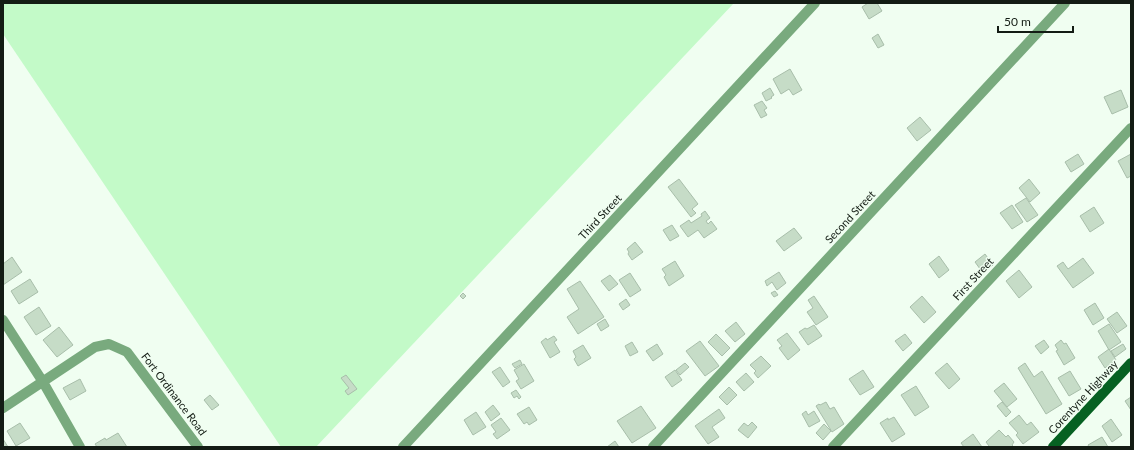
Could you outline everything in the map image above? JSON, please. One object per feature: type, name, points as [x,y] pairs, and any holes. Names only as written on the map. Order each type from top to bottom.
[{"type":"main road","name":"Corentyne Highway","points":[[1053,447],[1131,363]]},
{"type":"street","name":"Third Street","points":[[402,447],[815,3]]},
{"type":"street","name":"Second Street","points":[[653,447],[1065,3]]},
{"type":"street","name":"First Street","points":[[833,447],[1131,128]]},
{"type":"street","points":[[3,320],[43,382],[80,447]]},
{"type":"street","name":"Fort Ordinance Road","points":[[43,382],[95,347],[110,344],[127,352],[198,447]]},
{"type":"street","points":[[3,408],[43,382]]},
{"type":"green space","points":[[3,3],[734,3],[316,447],[281,447],[3,34]]},
{"type":"building","points":[[868,3],[877,3],[882,11],[869,19],[862,7]]},
{"type":"building","points":[[878,34],[884,45],[878,48],[872,38]]},
{"type":"building","points":[[790,69],[802,90],[793,95],[789,89],[781,94],[773,79]]},
{"type":"building","points":[[770,88],[774,95],[766,101],[762,93]]},
{"type":"building","points":[[1121,90],[1128,107],[1112,114],[1104,97]]},
{"type":"building","points":[[762,101],[767,108],[764,110],[767,115],[761,118],[754,105]]},
{"type":"building","points":[[920,117],[931,130],[917,141],[907,128]]},
{"type":"building","points":[[1078,154],[1084,164],[1071,172],[1065,162]]},
{"type":"building","points":[[1131,154],[1131,176],[1127,178],[1118,161]]},
{"type":"building","points":[[679,179],[698,204],[692,209],[696,213],[691,217],[668,187]]},
{"type":"building","points":[[1029,179],[1040,193],[1030,202],[1019,188]]},
{"type":"building","points":[[1026,198],[1038,215],[1027,222],[1015,205]]},
{"type":"building","points":[[1012,205],[1023,222],[1012,229],[1000,213]]},
{"type":"building","points":[[1094,207],[1104,223],[1090,232],[1080,216]]},
{"type":"building","points":[[705,211],[710,218],[706,221],[708,224],[711,221],[717,229],[704,238],[698,230],[688,237],[680,226],[689,220],[691,223],[702,216],[701,214]]},
{"type":"building","points":[[672,225],[679,236],[670,241],[663,230]]},
{"type":"building","points":[[794,228],[802,238],[784,251],[776,241]]},
{"type":"building","points":[[635,242],[643,252],[632,260],[627,249]]},
{"type":"building","points":[[985,254],[993,265],[983,273],[975,262]]},
{"type":"building","points":[[939,256],[949,270],[939,278],[929,264]]},
{"type":"building","points":[[12,257],[22,272],[3,285],[3,264]]},
{"type":"building","points":[[1083,258],[1094,273],[1073,288],[1057,266],[1063,262],[1068,269]]},
{"type":"building","points":[[675,261],[684,276],[669,286],[664,277],[666,275],[662,269]]},
{"type":"building","points":[[1019,270],[1032,287],[1019,298],[1006,281]]},
{"type":"building","points":[[779,272],[786,283],[777,290],[772,282],[767,286],[765,281]]},
{"type":"building","points":[[630,273],[641,290],[630,297],[619,280]]},
{"type":"building","points":[[610,275],[618,284],[609,291],[601,281]]},
{"type":"building","points":[[30,279],[38,292],[19,304],[11,291]]},
{"type":"building","points":[[580,281],[604,317],[578,334],[567,317],[579,309],[567,289]]},
{"type":"building","points":[[775,291],[778,295],[774,297],[771,293]]},
{"type":"building","points":[[463,293],[466,296],[463,299],[460,296]]},
{"type":"building","points":[[814,296],[828,317],[816,325],[807,312],[813,308],[808,300]]},
{"type":"building","points":[[922,296],[936,312],[924,323],[910,307]]},
{"type":"building","points":[[626,299],[630,305],[623,310],[619,304]]},
{"type":"building","points":[[1095,303],[1104,318],[1093,325],[1084,310]]},
{"type":"building","points":[[39,307],[51,326],[36,335],[24,317]]},
{"type":"building","points":[[1117,312],[1127,326],[1117,333],[1107,319]]},
{"type":"building","points":[[605,319],[609,326],[601,331],[597,324]]},
{"type":"building","points":[[736,322],[745,334],[735,342],[725,331]]},
{"type":"building","points":[[1109,324],[1121,342],[1109,350],[1098,331]]},
{"type":"building","points":[[814,325],[822,336],[808,345],[799,332]]},
{"type":"building","points":[[59,327],[73,345],[57,357],[43,340]]},
{"type":"building","points":[[787,333],[800,350],[788,360],[779,348],[782,346],[777,340]]},
{"type":"building","points":[[716,334],[730,348],[722,356],[708,342]]},
{"type":"building","points":[[905,334],[912,343],[903,351],[895,341]]},
{"type":"building","points":[[554,336],[557,340],[554,342],[560,352],[550,358],[541,342],[546,338],[547,340]]},
{"type":"building","points":[[1044,340],[1049,347],[1041,354],[1035,346]]},
{"type":"building","points":[[1061,340],[1064,344],[1066,343],[1075,358],[1064,365],[1056,351],[1058,350],[1055,345]]},
{"type":"building","points":[[700,341],[719,366],[705,376],[686,351]]},
{"type":"building","points":[[632,342],[638,352],[630,356],[625,346]]},
{"type":"building","points":[[657,344],[663,354],[653,361],[646,351]]},
{"type":"building","points":[[1123,344],[1126,349],[1115,357],[1111,351]]},
{"type":"building","points":[[583,345],[591,358],[578,366],[574,359],[576,357],[573,351]]},
{"type":"building","points":[[1109,349],[1116,360],[1105,368],[1098,357]]},
{"type":"building","points":[[761,356],[771,366],[758,378],[754,373],[756,371],[750,365]]},
{"type":"building","points":[[520,360],[522,364],[515,368],[512,364]]},
{"type":"building","points":[[685,363],[689,367],[680,375],[676,370]]},
{"type":"building","points":[[947,363],[960,379],[949,389],[935,373]]},
{"type":"building","points":[[1025,363],[1034,377],[1042,371],[1062,404],[1046,414],[1018,368]]},
{"type":"building","points":[[524,364],[534,381],[521,389],[516,381],[519,379],[514,370]]},
{"type":"building","points":[[500,367],[510,382],[503,387],[492,372]]},
{"type":"building","points":[[675,370],[682,380],[672,387],[665,377]]},
{"type":"building","points":[[863,370],[874,387],[860,395],[849,379]]},
{"type":"building","points":[[1070,371],[1081,389],[1069,396],[1058,378]]},
{"type":"building","points":[[746,373],[754,382],[744,391],[736,382]]},
{"type":"building","points":[[346,375],[357,389],[348,395],[345,391],[349,388],[341,378]]},
{"type":"building","points":[[80,379],[86,391],[70,400],[63,388]]},
{"type":"building","points":[[1004,383],[1017,399],[1007,407],[994,391]]},
{"type":"building","points":[[916,386],[929,407],[915,416],[901,395]]},
{"type":"building","points":[[729,387],[737,395],[727,405],[719,397]]},
{"type":"building","points":[[516,390],[521,397],[519,399],[517,396],[514,398],[511,393]]},
{"type":"building","points":[[210,395],[219,405],[212,410],[204,400]]},
{"type":"building","points":[[1131,397],[1131,410],[1125,401]]},
{"type":"building","points":[[826,402],[830,409],[834,407],[844,424],[832,432],[816,406]]},
{"type":"building","points":[[1002,402],[1011,412],[1006,417],[997,406]]},
{"type":"building","points":[[493,405],[500,414],[491,421],[485,412]]},
{"type":"building","points":[[641,406],[656,428],[632,443],[617,421]]},
{"type":"building","points":[[529,407],[537,420],[529,425],[527,422],[524,424],[517,414]]},
{"type":"building","points":[[719,409],[725,418],[712,427],[719,437],[708,444],[695,426]]},
{"type":"building","points":[[806,411],[808,415],[814,411],[820,421],[809,427],[802,414]]},
{"type":"building","points":[[476,412],[486,427],[473,435],[464,420]]},
{"type":"building","points":[[1019,415],[1027,425],[1031,422],[1039,432],[1023,444],[1016,435],[1018,433],[1009,423]]},
{"type":"building","points":[[894,417],[905,434],[892,442],[880,423],[888,418],[888,420]]},
{"type":"building","points":[[501,418],[510,430],[497,439],[493,434],[496,432],[491,425]]},
{"type":"building","points":[[1111,419],[1122,435],[1112,442],[1102,426]]},
{"type":"building","points":[[752,422],[757,427],[748,438],[738,430],[744,423],[748,426]]},
{"type":"building","points":[[20,423],[30,438],[16,446],[7,431]]},
{"type":"building","points":[[824,424],[831,431],[823,440],[816,433]]},
{"type":"building","points":[[999,430],[1006,437],[1008,435],[1014,442],[1012,445],[1014,447],[988,447],[989,446],[986,442]]},
{"type":"building","points":[[118,433],[127,447],[97,447],[95,444],[105,438],[106,440]]},
{"type":"building","points":[[973,434],[982,447],[964,447],[961,443]]},
{"type":"building","points":[[1102,437],[1108,447],[1089,447],[1088,445]]},
{"type":"building","points":[[3,439],[8,447],[3,447]]},
{"type":"building","points":[[615,441],[619,447],[607,447]]}]
